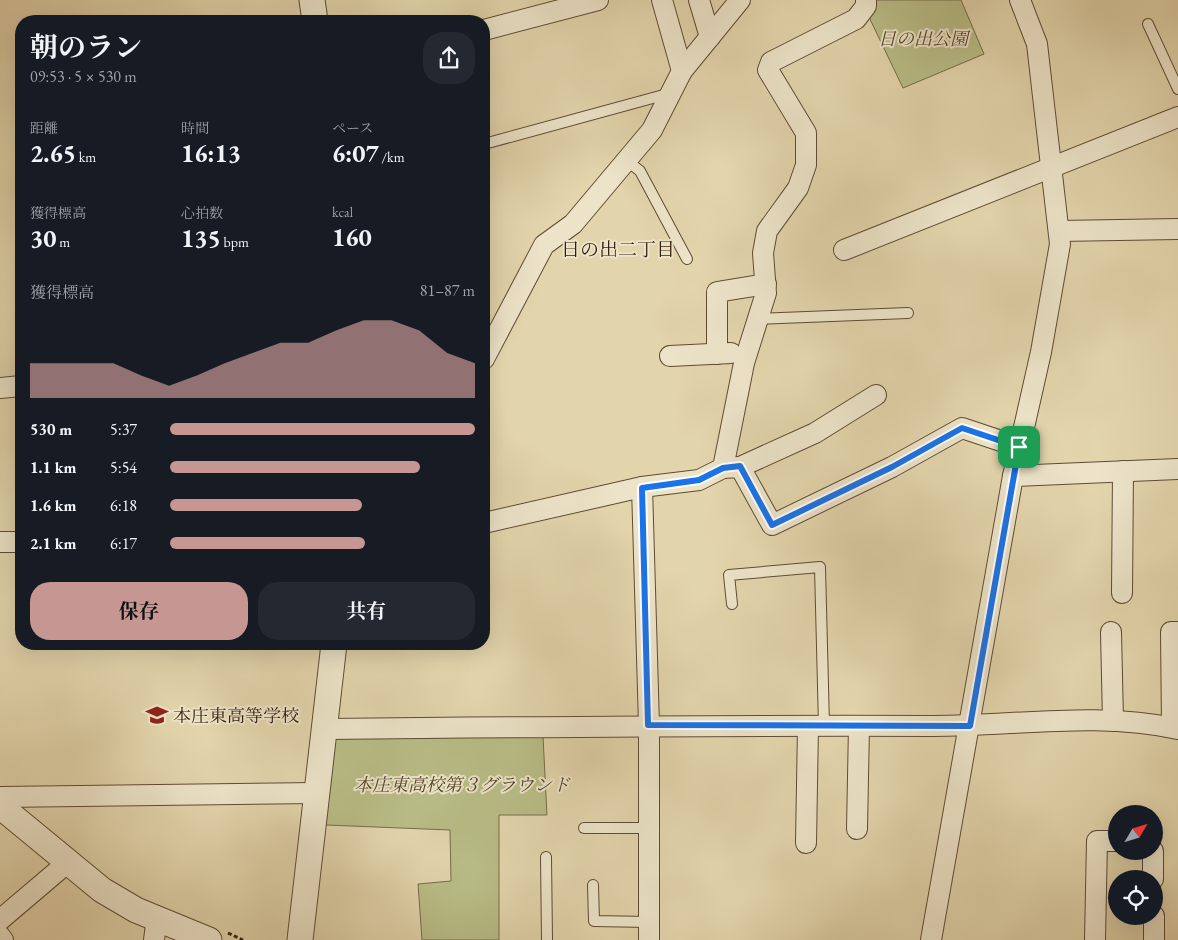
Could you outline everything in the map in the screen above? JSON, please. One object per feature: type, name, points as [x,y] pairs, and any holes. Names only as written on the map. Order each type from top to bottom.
[{"type":"street","points":[[312,0],[314,15]]},
{"type":"street","points":[[490,28],[598,0]]},
{"type":"street","points":[[662,0],[682,72]]},
{"type":"street","points":[[699,0],[710,37]]},
{"type":"street","points":[[490,348],[544,245],[574,224],[652,130],[682,72],[740,0]]},
{"type":"street","points":[[866,0],[866,6],[856,19],[771,62],[768,70],[806,133],[806,165],[798,188],[767,231],[763,253],[766,293],[748,351],[732,415],[731,468],[772,525],[892,467],[962,428],[1019,447]]},
{"type":"street","points":[[931,940],[1013,476],[1041,352],[1060,244],[1037,44],[1020,0]]},
{"type":"street","points":[[844,250],[1050,166],[1178,117]]},
{"type":"street","points":[[1059,231],[1178,229]]},
{"type":"street","points":[[717,354],[718,292],[766,284]]},
{"type":"street","points":[[670,356],[748,351]]},
{"type":"street","points":[[0,388],[15,387]]},
{"type":"street","points":[[490,522],[642,488],[699,480],[815,432],[876,395]]},
{"type":"street","points":[[1013,476],[1178,469]]},
{"type":"street","points":[[1122,593],[1123,471]]},
{"type":"street","points":[[642,488],[648,725],[649,931]]},
{"type":"street","points":[[0,542],[15,542]]},
{"type":"street","points":[[1111,632],[1113,721]]},
{"type":"street","points":[[323,729],[648,725],[970,726],[1113,721],[1175,728],[1171,632],[1178,632]]},
{"type":"street","points":[[300,940],[333,650]]},
{"type":"street","points":[[806,843],[816,726]]},
{"type":"street","points":[[858,829],[859,726]]},
{"type":"street","points":[[0,797],[316,793]]},
{"type":"street","points":[[0,806],[67,863],[114,898],[136,910],[156,928],[209,940]]},
{"type":"street","points":[[1095,940],[1097,841],[1108,842]]},
{"type":"street","points":[[0,920],[67,863]]},
{"type":"street","points":[[1154,925],[1154,940]]},
{"type":"street","points":[[0,936],[3,940]]},
{"type":"lane","points":[[1148,24],[1178,89]]},
{"type":"lane","points":[[490,142],[671,93]]},
{"type":"lane","points":[[626,160],[640,171],[687,259]]},
{"type":"lane","points":[[758,319],[908,313]]},
{"type":"lane","points":[[732,604],[729,575],[820,567],[816,726]]},
{"type":"lane","points":[[584,828],[649,828]]},
{"type":"lane","points":[[546,857],[547,940]]},
{"type":"lane","points":[[593,885],[594,921],[649,931]]},
{"type":"green space","name":"日の出公園","points":[[872,0],[961,0],[984,54],[903,88],[868,15]]},
{"type":"green space","name":"本庄東高校第３グラウンド","points":[[543,736],[547,815],[499,815],[499,940],[422,940],[418,884],[451,881],[450,830],[326,825],[334,737]]},
{"type":"place","name":"本庄東高等学校","points":[[157,715]]},
{"type":"district","name":"日の出二丁目","points":[[618,249]]},
{"type":"route","points":[[962,428],[1019,447],[970,726],[648,725],[642,488],[699,480],[723,468],[740,466],[772,525],[824,498],[892,467],[962,428]]}]
